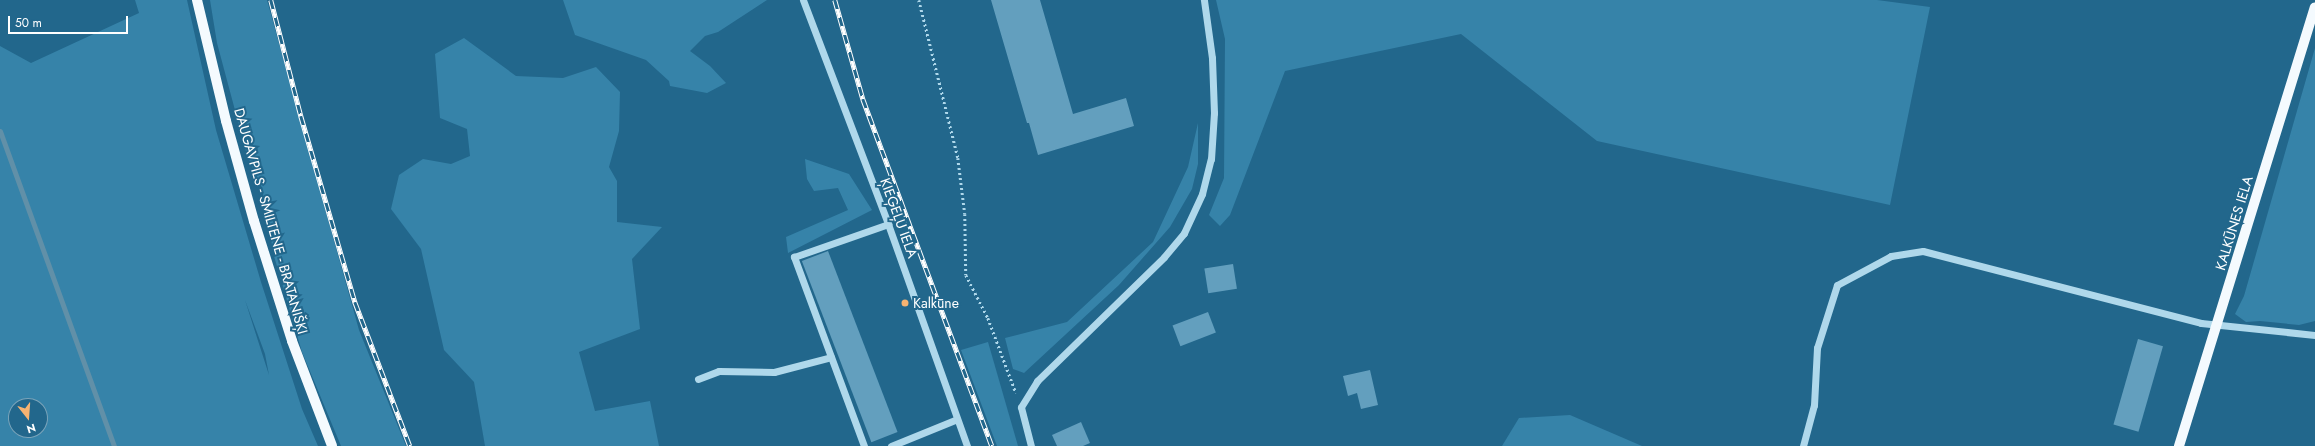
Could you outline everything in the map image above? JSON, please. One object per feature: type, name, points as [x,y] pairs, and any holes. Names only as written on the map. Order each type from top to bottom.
[{"type":"main road","name":"DAUGAVPILS - SMILTENE - BRATANIŠĶI","points":[[197,0],[226,121],[254,221],[292,341],[332,446]]},
{"type":"main road","name":"KALKŪNES IELA","points":[[2179,446],[2315,8]]},
{"type":"street","name":"ĶIEĢEĻU IELA","points":[[803,0],[888,224],[967,446]]},
{"type":"street","points":[[1031,446],[1021,407],[1037,380],[1164,257],[1184,233],[1202,194],[1210,159],[1214,113],[1212,58],[1204,0]]},
{"type":"street","points":[[864,446],[794,257],[888,224]]},
{"type":"street","points":[[1803,446],[1814,405],[1817,348],[1837,285],[1891,256],[1923,251],[2217,326],[2315,335]]},
{"type":"street","points":[[698,379],[719,371],[774,372],[831,357]]},
{"type":"street","points":[[891,446],[957,419]]},
{"type":"path","points":[[919,0],[958,158],[965,214],[966,275],[988,318],[1021,407]]},
{"type":"shaded area","points":[[135,0],[187,0],[216,130],[261,282],[302,409],[318,446],[0,446],[0,46],[31,63],[139,13]],"holes":[[[245,300],[265,354],[269,375]]]},
{"type":"shaded area","points":[[210,0],[267,0],[359,330],[406,446],[341,446],[302,352],[274,256],[262,188],[247,155],[217,43]]},
{"type":"shaded area","points":[[563,0],[767,0],[718,32],[705,36],[690,51],[710,66],[726,83],[707,93],[670,86],[669,81],[646,60],[575,35]]},
{"type":"shaded area","points":[[1216,0],[1877,0],[1930,7],[1890,205],[1597,141],[1461,34],[1285,71],[1230,215],[1220,226],[1209,215],[1224,178],[1225,39]]},
{"type":"shaded area","points":[[464,38],[516,76],[563,78],[596,67],[620,92],[619,131],[609,167],[617,181],[617,222],[662,227],[632,259],[640,329],[579,352],[595,411],[650,401],[659,446],[485,446],[474,382],[444,350],[421,249],[391,209],[399,175],[423,159],[451,164],[470,156],[467,129],[440,118],[435,54]]},
{"type":"shaded area","points":[[2315,48],[2315,321],[2299,325],[2260,321],[2246,322],[2235,314],[2244,296]]},
{"type":"shaded area","points":[[1198,123],[1198,164],[1192,189],[1170,227],[1119,285],[1024,373],[1013,369],[1005,338],[1067,322],[1153,242],[1188,167]]},
{"type":"shaded area","points":[[805,159],[849,174],[872,210],[788,253],[786,237],[848,210],[838,188],[814,191],[807,179]]},
{"type":"shaded area","points":[[988,342],[1018,446],[997,446],[961,350]]},
{"type":"shaded area","points":[[1570,415],[1642,446],[1502,446],[1519,418]]},
{"type":"building","points":[[991,0],[1040,0],[1073,114],[1126,98],[1134,126],[1038,155],[1029,123],[1027,123]]},
{"type":"building","points":[[828,251],[898,432],[871,442],[802,261]]},
{"type":"building","points":[[1233,264],[1237,289],[1208,293],[1204,269]]},
{"type":"building","points":[[1208,312],[1216,333],[1180,346],[1173,326]]},
{"type":"building","points":[[2138,339],[2163,346],[2138,432],[2113,425]]},
{"type":"building","points":[[1370,370],[1378,405],[1361,409],[1357,393],[1348,396],[1343,376]]},
{"type":"building","points":[[1081,422],[1090,443],[1083,446],[1057,446],[1052,435]]},
{"type":"waterway","points":[[0,131],[114,446]]},
{"type":"railway","points":[[271,0],[301,116],[355,302],[410,446]]},
{"type":"railway","points":[[835,0],[863,99],[992,446]]},
{"type":"place","name":"Kalkūne","points":[[905,303]]}]
